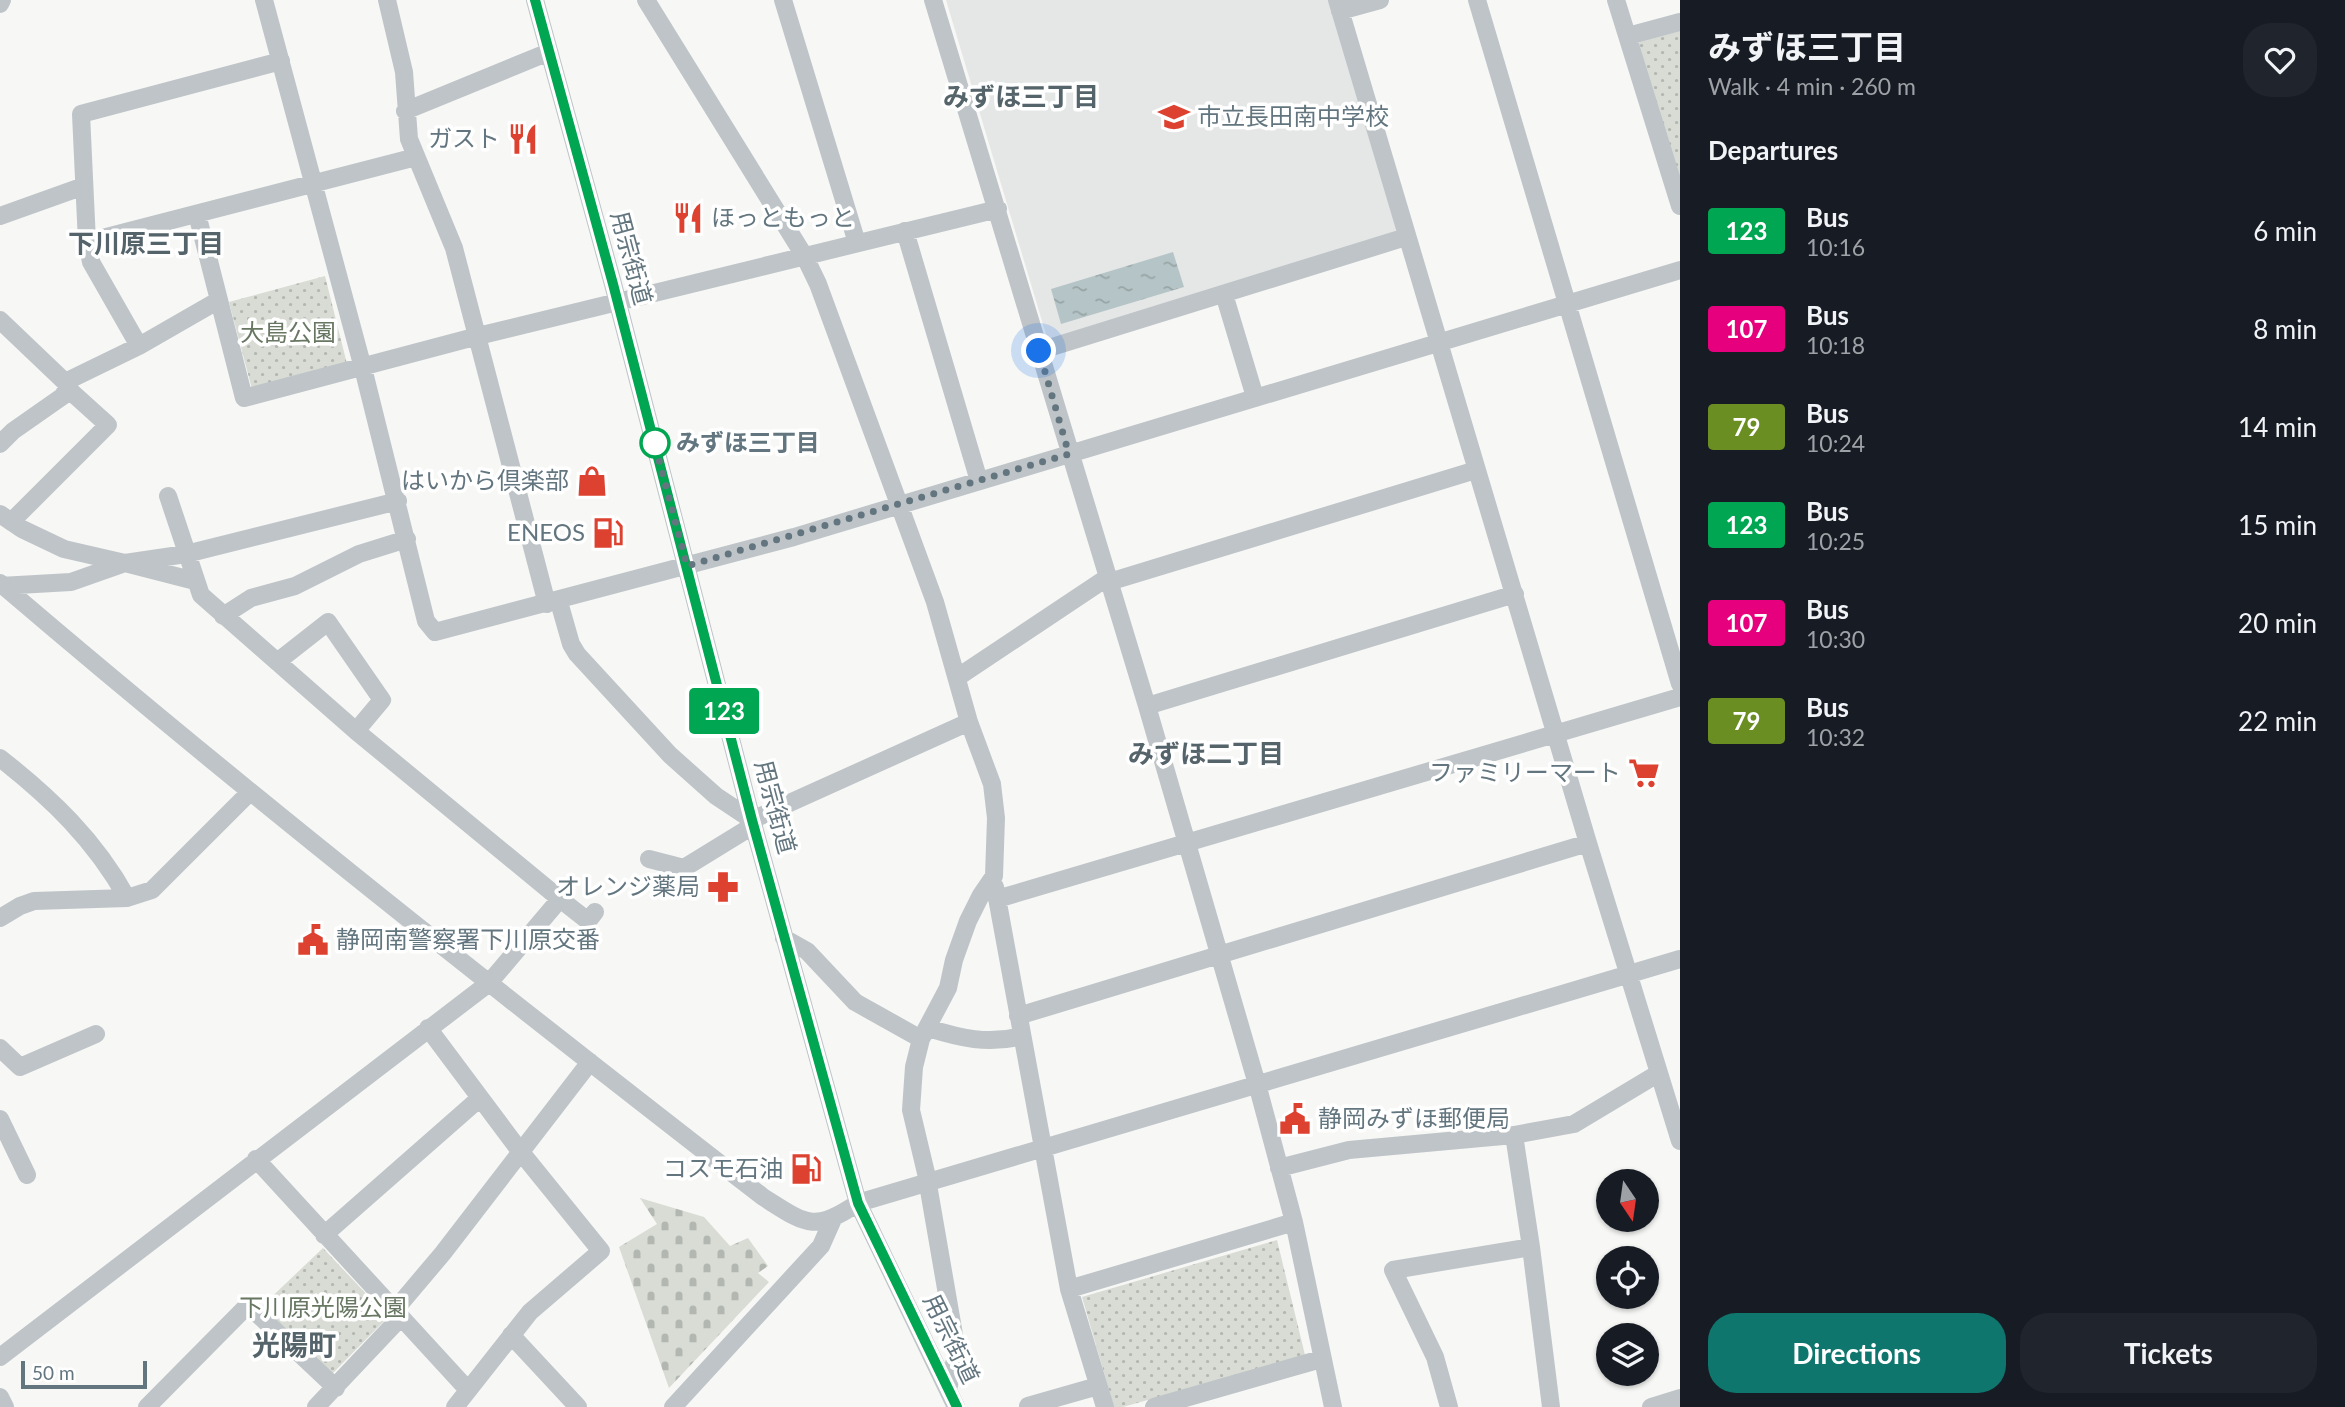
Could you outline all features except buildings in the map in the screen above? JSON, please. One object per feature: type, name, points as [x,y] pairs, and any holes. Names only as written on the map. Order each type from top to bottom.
[{"type":"street","points":[[264,0],[398,501],[426,621],[435,632],[441,633],[553,603],[897,506],[1680,270]]},
{"type":"street","points":[[387,0],[404,72],[409,139],[454,248],[553,603],[570,644],[670,755],[716,796],[753,822]]},
{"type":"street","name":"用宗街道","points":[[535,0],[784,938],[858,1203],[957,1407]]},
{"type":"street","points":[[646,0],[805,257],[851,370],[897,506],[934,602],[969,722],[992,784],[996,818],[994,876],[1018,1016],[1069,1289],[1105,1407]]},
{"type":"street","points":[[783,0],[857,243]]},
{"type":"street","points":[[933,0],[1147,706],[1257,1084],[1294,1222],[1332,1407]]},
{"type":"street","points":[[1380,0],[1338,6],[1588,844],[1680,1141]]},
{"type":"street","points":[[1478,0],[1680,684]]},
{"type":"street","points":[[1616,0],[1680,206]]},
{"type":"street","points":[[1628,36],[1680,22]]},
{"type":"street","points":[[405,111],[549,52]]},
{"type":"street","points":[[139,345],[92,262],[87,242],[81,114],[281,61]]},
{"type":"street","points":[[87,242],[416,157]]},
{"type":"street","points":[[0,216],[84,186]]},
{"type":"street","points":[[197,214],[244,398],[617,302],[998,209]]},
{"type":"street","points":[[905,231],[979,481]]},
{"type":"street","points":[[1039,351],[1406,237]]},
{"type":"street","points":[[1224,295],[1255,397]]},
{"type":"street","points":[[0,444],[13,431],[63,396],[66,385],[219,300]]},
{"type":"street","points":[[0,320],[108,425],[5,518],[64,550],[195,581]]},
{"type":"street","points":[[958,677],[1108,580],[1476,470]]},
{"type":"street","points":[[168,496],[201,595],[356,731],[560,899],[588,921],[595,912]]},
{"type":"street","points":[[1,585],[71,582],[125,563],[186,555],[398,501]]},
{"type":"street","points":[[223,616],[251,598],[295,586],[359,554],[407,539]]},
{"type":"street","points":[[64,550],[71,582]]},
{"type":"street","points":[[1,585],[250,792],[489,983],[763,1197],[800,1219],[820,1222],[833,1219],[858,1203],[1680,959]]},
{"type":"street","points":[[1147,706],[1515,594]]},
{"type":"street","points":[[277,662],[328,622],[382,700],[356,731]]},
{"type":"street","points":[[997,899],[1680,697]]},
{"type":"street","points":[[649,859],[684,868],[753,822],[969,722]]},
{"type":"street","points":[[0,758],[67,816],[98,850],[127,898]]},
{"type":"street","points":[[0,918],[34,901],[127,898],[152,890],[250,792]]},
{"type":"street","points":[[1018,1016],[1588,844]]},
{"type":"street","points":[[948,1389],[957,1352],[928,1184],[911,1110],[914,1066],[924,1033],[948,988],[954,960],[968,922],[994,876]]},
{"type":"street","points":[[0,1357],[489,983],[560,899]]},
{"type":"street","points":[[784,938],[807,951],[855,1002],[924,1033],[987,1041],[1022,1036]]},
{"type":"street","points":[[428,1028],[520,1152],[601,1251],[530,1312],[455,1407]]},
{"type":"street","points":[[0,1048],[20,1067],[96,1034]]},
{"type":"street","points":[[316,1407],[336,1388],[398,1314],[590,1062]]},
{"type":"street","points":[[1279,1168],[1349,1150],[1514,1135],[1574,1124],[1659,1073]]},
{"type":"street","points":[[324,1235],[480,1098]]},
{"type":"street","points":[[0,1119],[27,1175]]},
{"type":"street","points":[[1514,1135],[1551,1407]]},
{"type":"street","points":[[256,1159],[468,1390]]},
{"type":"street","points":[[673,1407],[821,1246],[833,1219]]},
{"type":"street","points":[[1069,1289],[1294,1222]]},
{"type":"street","points":[[1449,1407],[1435,1357],[1393,1270],[1531,1247]]},
{"type":"street","points":[[147,1407],[248,1305],[336,1388]]},
{"type":"street","points":[[511,1335],[578,1407]]},
{"type":"street","points":[[1154,1407],[1321,1359]]},
{"type":"street","points":[[1028,1406],[1098,1386]]},
{"type":"street","points":[[0,1397],[5,1407]]},
{"type":"street","points":[[1651,1407],[1680,1398]]},
{"type":"shaded area","name":"市立長田南中学校","points":[[946,0],[1332,0],[1401,235],[1048,341]]},
{"type":"green space","points":[[1680,31],[1680,181],[1637,43]]},
{"type":"green space","name":"大島公園","points":[[325,276],[347,364],[252,389],[229,302]]},
{"type":"green space","points":[[640,1198],[704,1217],[730,1246],[748,1238],[768,1266],[758,1273],[769,1282],[669,1388],[619,1247],[657,1224]]},
{"type":"green space","points":[[1277,1240],[1305,1355],[1123,1407],[1114,1407],[1082,1297]]},
{"type":"green space","name":"下川原光陽公園","points":[[323,1248],[388,1317],[332,1374],[261,1307]]},
{"type":"water","points":[[1173,252],[1184,287],[1061,324],[1051,289]]},
{"type":"bus line","name":"123","points":[[535,0],[613,284],[752,820],[858,1203],[957,1407]]},
{"type":"place","name":"市立長田南中学校","points":[[1174,117]]},
{"type":"place","name":"ガスト","points":[[523,139]]},
{"type":"place","name":"ほっともっと","points":[[688,218]]},
{"type":"place","name":"みずほ三丁目","points":[[655,443]]},
{"type":"place","name":"はいから倶楽部","points":[[592,481]]},
{"type":"place","name":"ENEOS","points":[[608,533]]},
{"type":"place","name":"ファミリーマート","points":[[1644,773]]},
{"type":"place","name":"オレンジ薬局","points":[[723,887]]},
{"type":"place","name":"静岡南警察署下川原交番","points":[[313,940]]},
{"type":"place","name":"静岡みずほ郵便局","points":[[1295,1119]]},
{"type":"place","name":"コスモ石油","points":[[806,1169]]},
{"type":"district","name":"みずほ三丁目","points":[[1021,97]]},
{"type":"district","name":"下川原三丁目","points":[[146,244]]},
{"type":"district","name":"みずほ二丁目","points":[[1206,754]]},
{"type":"district","name":"光陽町","points":[[294,1345]]},
{"type":"route","points":[[655,443],[652,434],[687,566],[794,537],[1069,454],[1039,351]]}]
